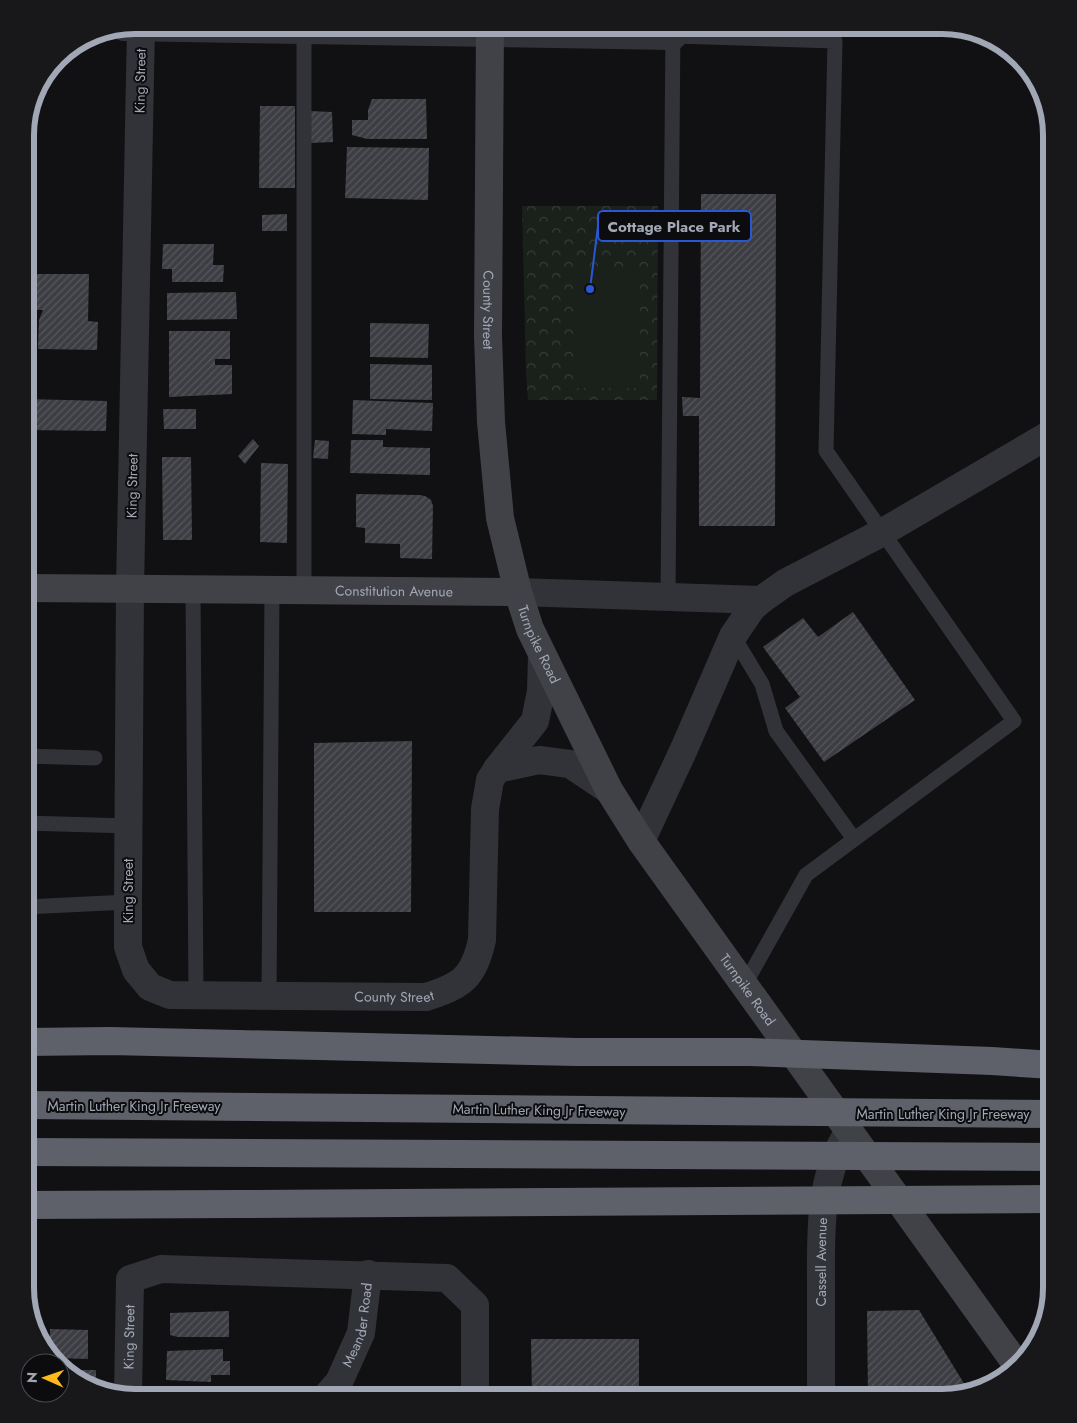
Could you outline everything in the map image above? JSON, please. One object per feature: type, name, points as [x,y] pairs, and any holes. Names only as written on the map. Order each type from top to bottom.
[{"type":"highway","points":[[34,1042],[110,1041],[567,1051],[749,1052],[1043,1064]]},
{"type":"highway","name":"Martin Luther King Jr Freeway","points":[[34,1105],[1043,1114]]},
{"type":"highway","points":[[34,1152],[1043,1157]]},
{"type":"highway","points":[[34,1205],[1043,1199]]},
{"type":"street","name":"King Street","points":[[128,947],[135,34]]},
{"type":"street","name":"County Street","points":[[489,34],[488,336],[491,422],[500,518],[518,592]]},
{"type":"street","points":[[641,841],[684,748],[732,636],[752,608],[785,583],[883,532],[1043,438]]},
{"type":"street","name":"Constitution Avenue","points":[[34,588],[518,592],[761,600]]},
{"type":"street","name":"Turnpike Road","points":[[518,592],[530,629],[542,655],[609,790],[641,841],[1014,1359]]},
{"type":"street","name":"County Street","points":[[128,947],[136,970],[150,987],[170,995],[426,997],[461,983],[478,961],[482,940],[485,809],[490,780],[535,721],[541,691],[542,655]]},
{"type":"street","points":[[497,769],[539,760],[570,764],[609,790]]},
{"type":"street","name":"Cassell Avenue","points":[[821,1389],[821,1223],[826,1187],[837,1152],[849,1130]]},
{"type":"street","name":"King Street","points":[[128,1388],[130,1279],[160,1269],[368,1274]]},
{"type":"street","points":[[368,1274],[447,1278],[475,1305],[475,1389]]},
{"type":"street","name":"Meander Road","points":[[333,1389],[339,1382],[361,1334],[368,1274]]},
{"type":"lane","points":[[304,34],[304,590]]},
{"type":"lane","points":[[668,597],[673,34]]},
{"type":"lane","points":[[722,34],[835,41],[826,451],[1014,721],[806,875],[745,984]]},
{"type":"lane","points":[[193,590],[196,995]]},
{"type":"lane","points":[[269,996],[272,590]]},
{"type":"lane","points":[[732,636],[762,684],[776,732],[854,839]]},
{"type":"lane","points":[[34,756],[95,758]]},
{"type":"lane","points":[[34,823],[129,826]]},
{"type":"lane","points":[[34,907],[128,902]]},
{"type":"green space","points":[[522,206],[658,206],[657,400],[528,400]]},
{"type":"green space","points":[[577,267],[640,267],[640,388],[577,388]]},
{"type":"building","points":[[372,99],[426,99],[427,139],[367,139],[352,135],[352,120],[368,120],[368,110]]},
{"type":"building","points":[[260,106],[295,106],[295,188],[259,188]]},
{"type":"building","points":[[310,111],[332,112],[333,142],[310,143]]},
{"type":"building","points":[[347,147],[429,148],[428,200],[345,198]]},
{"type":"building","points":[[701,194],[776,194],[775,526],[699,526],[699,416],[683,416],[682,397],[700,398]]},
{"type":"building","points":[[287,214],[287,231],[262,231],[262,215]]},
{"type":"building","points":[[163,244],[214,244],[213,265],[224,265],[223,282],[172,282],[172,269],[162,269]]},
{"type":"building","points":[[34,274],[89,274],[88,321],[98,322],[97,350],[38,349],[39,320],[43,310],[34,310]]},
{"type":"building","points":[[236,292],[237,319],[167,320],[167,293]]},
{"type":"building","points":[[370,323],[429,324],[428,358],[370,357]]},
{"type":"building","points":[[169,331],[230,331],[230,359],[215,359],[215,365],[232,365],[232,394],[169,397]]},
{"type":"building","points":[[370,364],[432,365],[432,400],[370,399]]},
{"type":"building","points":[[34,399],[107,401],[106,431],[34,430]]},
{"type":"building","points":[[353,400],[433,403],[432,431],[386,429],[386,435],[352,434]]},
{"type":"building","points":[[163,409],[196,409],[196,429],[164,429]]},
{"type":"building","points":[[253,439],[259,446],[245,464],[238,456]]},
{"type":"building","points":[[315,440],[329,441],[328,459],[313,458]]},
{"type":"building","points":[[351,440],[383,440],[383,447],[430,448],[430,475],[350,473]]},
{"type":"building","points":[[162,457],[191,457],[192,540],[163,540]]},
{"type":"building","points":[[261,463],[288,464],[287,543],[260,542]]},
{"type":"building","points":[[356,494],[419,495],[431,500],[433,506],[432,559],[400,558],[400,544],[365,543],[365,528],[356,527]]},
{"type":"building","points":[[853,612],[915,700],[824,762],[785,708],[800,697],[763,647],[803,618],[818,637]]},
{"type":"building","points":[[412,741],[411,912],[314,912],[314,743]]},
{"type":"building","points":[[919,1310],[966,1386],[942,1389],[868,1389],[867,1311]]},
{"type":"building","points":[[229,1311],[229,1337],[178,1337],[170,1335],[170,1313]]},
{"type":"building","points":[[50,1329],[88,1330],[88,1359],[70,1358],[70,1353],[58,1353],[47,1338],[50,1338]]},
{"type":"building","points":[[531,1339],[639,1339],[639,1389],[532,1389]]},
{"type":"building","points":[[223,1349],[223,1361],[230,1361],[230,1375],[211,1375],[211,1382],[166,1380],[167,1351]]},
{"type":"building","points":[[76,1370],[96,1370],[96,1382],[90,1379]]},
{"type":"place","name":"Cottage Place Park","points":[[590,289]]}]
